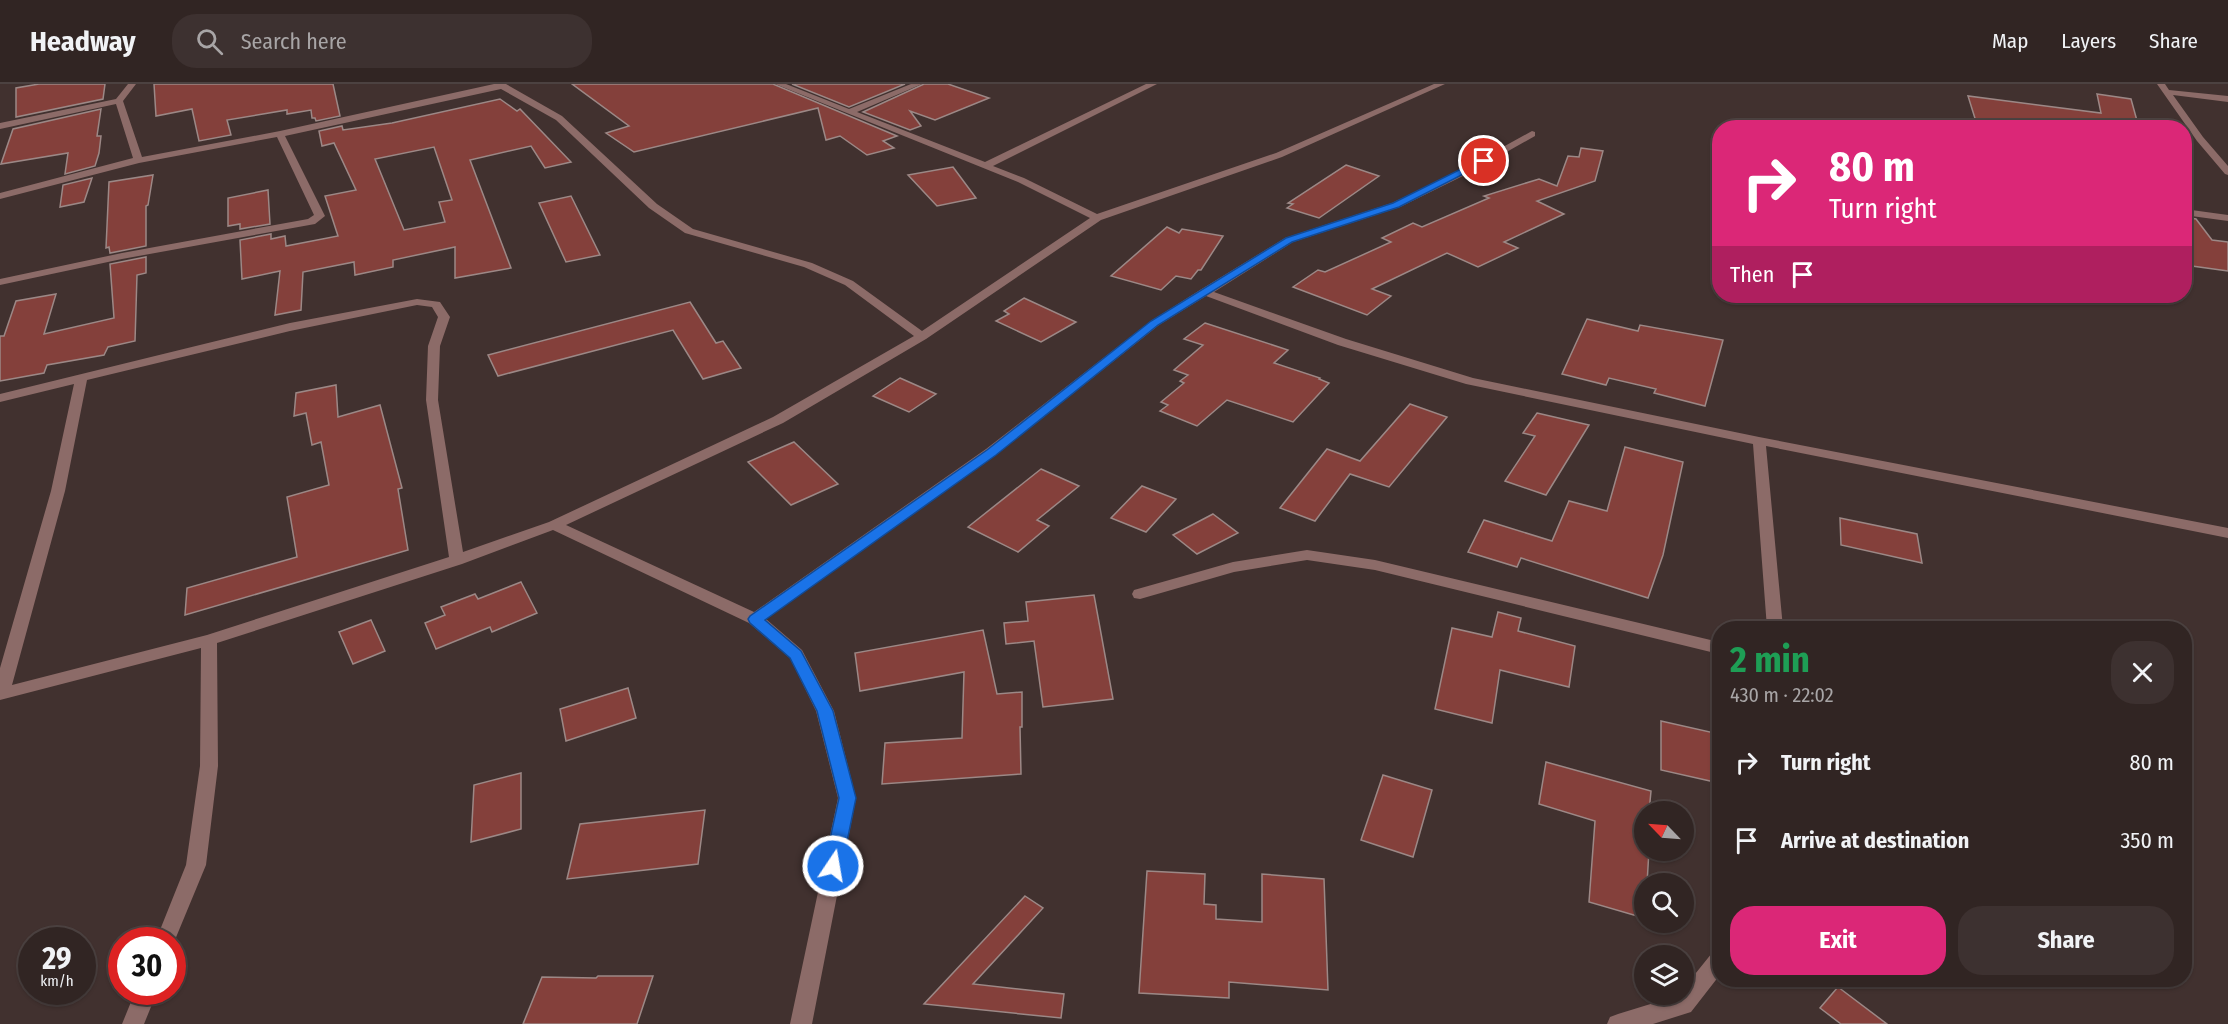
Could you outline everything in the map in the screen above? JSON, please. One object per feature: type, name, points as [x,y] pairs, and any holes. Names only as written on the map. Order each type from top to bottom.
[{"type":"street","points":[[0,126],[119,101],[132,84]]},
{"type":"street","points":[[779,84],[1021,180],[1097,218]]},
{"type":"street","points":[[848,112],[918,84]]},
{"type":"street","points":[[984,166],[1153,84]]},
{"type":"street","points":[[0,694],[209,640],[457,560],[554,525],[778,420],[922,336],[1097,218],[1135,202],[1279,154],[1441,84]]},
{"type":"street","points":[[0,196],[138,160],[280,134],[500,85],[559,118],[653,206],[689,231],[808,265],[849,283],[922,336]]},
{"type":"street","points":[[2164,88],[2228,99]]},
{"type":"street","points":[[2164,88],[2187,120]]},
{"type":"street","points":[[119,101],[138,160]]},
{"type":"street","points":[[2192,128],[2228,172]]},
{"type":"street","points":[[0,282],[122,256],[312,222],[320,216],[280,134]]},
{"type":"street","points":[[755,619],[991,452],[1155,323],[1204,292],[1289,240],[1396,205],[1468,170],[1532,134]]},
{"type":"street","points":[[2192,214],[2228,218]]},
{"type":"street","points":[[1204,292],[1342,342],[1470,381],[1759,441],[2228,533]]},
{"type":"street","points":[[0,398],[290,327],[417,302],[436,304],[444,317],[434,346],[432,400],[457,560]]},
{"type":"street","points":[[0,694],[58,491],[81,380]]},
{"type":"street","points":[[1759,441],[1774,621]]},
{"type":"street","points":[[554,525],[755,619],[796,654],[825,711],[847,798],[801,1024]]},
{"type":"street","points":[[1140,594],[1233,567],[1307,555],[1375,565],[1712,646]]},
{"type":"street","points":[[171,927],[196,865],[209,766],[209,640]]},
{"type":"street","points":[[1618,1024],[1683,1005],[1712,969]]},
{"type":"street","points":[[133,1024],[141,1005]]},
{"type":"building","points":[[39,84],[105,84],[103,99],[16,117],[16,88]]},
{"type":"building","points":[[154,84],[333,84],[340,116],[316,121],[312,118],[311,110],[287,114],[287,110],[227,120],[231,135],[199,141],[192,109],[156,116]]},
{"type":"building","points":[[572,84],[773,84],[897,136],[883,141],[894,148],[867,155],[840,136],[826,140],[818,108],[634,152],[606,133],[629,126]]},
{"type":"building","points":[[792,84],[905,84],[849,107]]},
{"type":"building","points":[[924,84],[948,84],[989,98],[935,120],[910,111],[921,126],[910,130],[863,112]]},
{"type":"building","points":[[2097,94],[2131,99],[2137,120],[1976,120],[1968,96],[2101,113]]},
{"type":"building","points":[[500,99],[517,111],[520,109],[571,162],[545,168],[531,146],[470,160],[511,268],[455,278],[455,247],[393,260],[393,267],[355,275],[354,262],[303,272],[301,310],[275,315],[280,271],[242,279],[240,240],[271,234],[271,239],[285,236],[286,246],[338,236],[325,196],[356,190],[334,143],[322,146],[319,131],[342,126],[343,130],[392,123]],"holes":[[[434,147],[452,200],[439,202],[445,222],[404,230],[375,159]]]},
{"type":"building","points":[[101,109],[97,136],[101,136],[95,166],[65,174],[68,153],[1,164],[13,129]]},
{"type":"building","points":[[1581,148],[1603,151],[1595,181],[1537,201],[1564,214],[1504,242],[1518,248],[1478,267],[1447,253],[1372,289],[1391,296],[1367,315],[1293,287],[1318,270],[1325,272],[1391,242],[1382,238],[1413,223],[1422,227],[1489,198],[1484,196],[1539,179],[1557,186],[1568,156],[1579,157]]},
{"type":"building","points":[[1346,165],[1379,176],[1319,218],[1287,208],[1293,204],[1288,203]]},
{"type":"building","points":[[953,167],[976,198],[937,206],[908,175]]},
{"type":"building","points":[[153,175],[146,206],[146,246],[110,253],[109,247],[106,248],[109,182]]},
{"type":"building","points":[[92,178],[84,202],[60,207],[63,185]]},
{"type":"building","points":[[268,190],[270,224],[240,229],[240,224],[228,226],[228,198]]},
{"type":"building","points":[[571,196],[600,255],[566,262],[539,203]]},
{"type":"building","points":[[2192,218],[2196,219],[2212,240],[2228,242],[2228,271],[2192,266]]},
{"type":"building","points":[[1167,227],[1179,233],[1182,229],[1223,236],[1201,270],[1198,270],[1191,279],[1176,276],[1161,290],[1111,276]]},
{"type":"building","points":[[146,257],[146,273],[137,275],[135,341],[108,347],[104,355],[47,365],[44,373],[0,381],[0,336],[4,336],[16,301],[56,294],[44,334],[114,318],[110,264]]},
{"type":"building","points":[[1024,298],[1076,322],[1041,342],[996,321],[1009,314],[1004,311]]},
{"type":"building","points":[[690,302],[716,343],[723,341],[741,368],[703,379],[673,330],[498,376],[488,355]]},
{"type":"building","points":[[1587,319],[1638,331],[1640,325],[1723,340],[1705,406],[1654,393],[1656,389],[1609,378],[1606,385],[1562,374]]},
{"type":"building","points":[[1205,323],[1288,350],[1274,363],[1329,383],[1293,422],[1227,400],[1197,426],[1160,411],[1168,405],[1161,402],[1184,383],[1180,381],[1188,375],[1174,370],[1203,345],[1184,339]]},
{"type":"building","points":[[900,378],[936,394],[909,412],[873,396]]},
{"type":"building","points":[[336,385],[338,417],[380,405],[402,488],[398,489],[408,550],[185,615],[187,588],[297,557],[287,497],[329,485],[321,442],[312,445],[306,413],[294,416],[296,393]]},
{"type":"building","points":[[1410,404],[1447,417],[1389,487],[1350,474],[1315,521],[1280,508],[1327,449],[1360,461]]},
{"type":"building","points":[[1537,413],[1589,425],[1546,495],[1505,481],[1535,436],[1523,433]]},
{"type":"building","points":[[794,442],[838,484],[791,505],[748,462]]},
{"type":"building","points":[[1625,447],[1683,462],[1663,555],[1648,598],[1521,558],[1517,567],[1468,552],[1484,520],[1552,541],[1569,501],[1607,511]]},
{"type":"building","points":[[1041,469],[1079,486],[1037,520],[1049,526],[1018,552],[968,527]]},
{"type":"building","points":[[1142,486],[1176,499],[1146,532],[1111,518]]},
{"type":"building","points":[[1213,514],[1238,533],[1197,554],[1173,535]]},
{"type":"building","points":[[1840,518],[1917,534],[1922,563],[1841,545]]},
{"type":"building","points":[[521,582],[537,613],[492,632],[490,627],[436,649],[425,623],[445,615],[441,607],[475,594],[478,599]]},
{"type":"building","points":[[1094,595],[1113,699],[1043,707],[1034,641],[1006,644],[1004,623],[1028,621],[1026,602]]},
{"type":"building","points":[[1498,612],[1521,618],[1518,631],[1575,646],[1569,687],[1500,670],[1492,723],[1435,709],[1452,628],[1492,637]]},
{"type":"building","points":[[371,620],[385,651],[353,664],[339,632]]},
{"type":"building","points":[[983,630],[997,694],[1022,692],[1021,774],[882,784],[885,743],[962,738],[964,672],[860,691],[855,653]]},
{"type":"building","points":[[628,688],[636,718],[566,741],[560,709]]},
{"type":"building","points":[[1661,721],[1712,732],[1712,781],[1661,770]]},
{"type":"building","points":[[1546,762],[1651,791],[1650,801],[1634,801],[1634,861],[1648,861],[1648,873],[1634,873],[1634,915],[1589,902],[1595,821],[1539,804]]},
{"type":"building","points":[[521,773],[521,829],[471,842],[474,785]]},
{"type":"building","points":[[1383,775],[1432,790],[1413,857],[1361,840]]},
{"type":"building","points":[[705,810],[698,864],[567,879],[580,824]]},
{"type":"building","points":[[1147,871],[1205,874],[1204,904],[1216,905],[1216,919],[1262,922],[1262,874],[1324,879],[1328,990],[1229,982],[1229,998],[1139,993]]},
{"type":"building","points":[[1025,896],[1043,908],[973,984],[1064,994],[1061,1018],[924,1004]]},
{"type":"building","points":[[598,976],[653,976],[637,1024],[523,1024],[542,977],[596,978]]},
{"type":"building","points":[[1838,987],[1887,1024],[1841,1024],[1820,1008]]},
{"type":"route","points":[[833,866],[847,798],[825,711],[796,654],[755,619],[991,452],[1155,323],[1289,240],[1396,205],[1484,161]]}]
